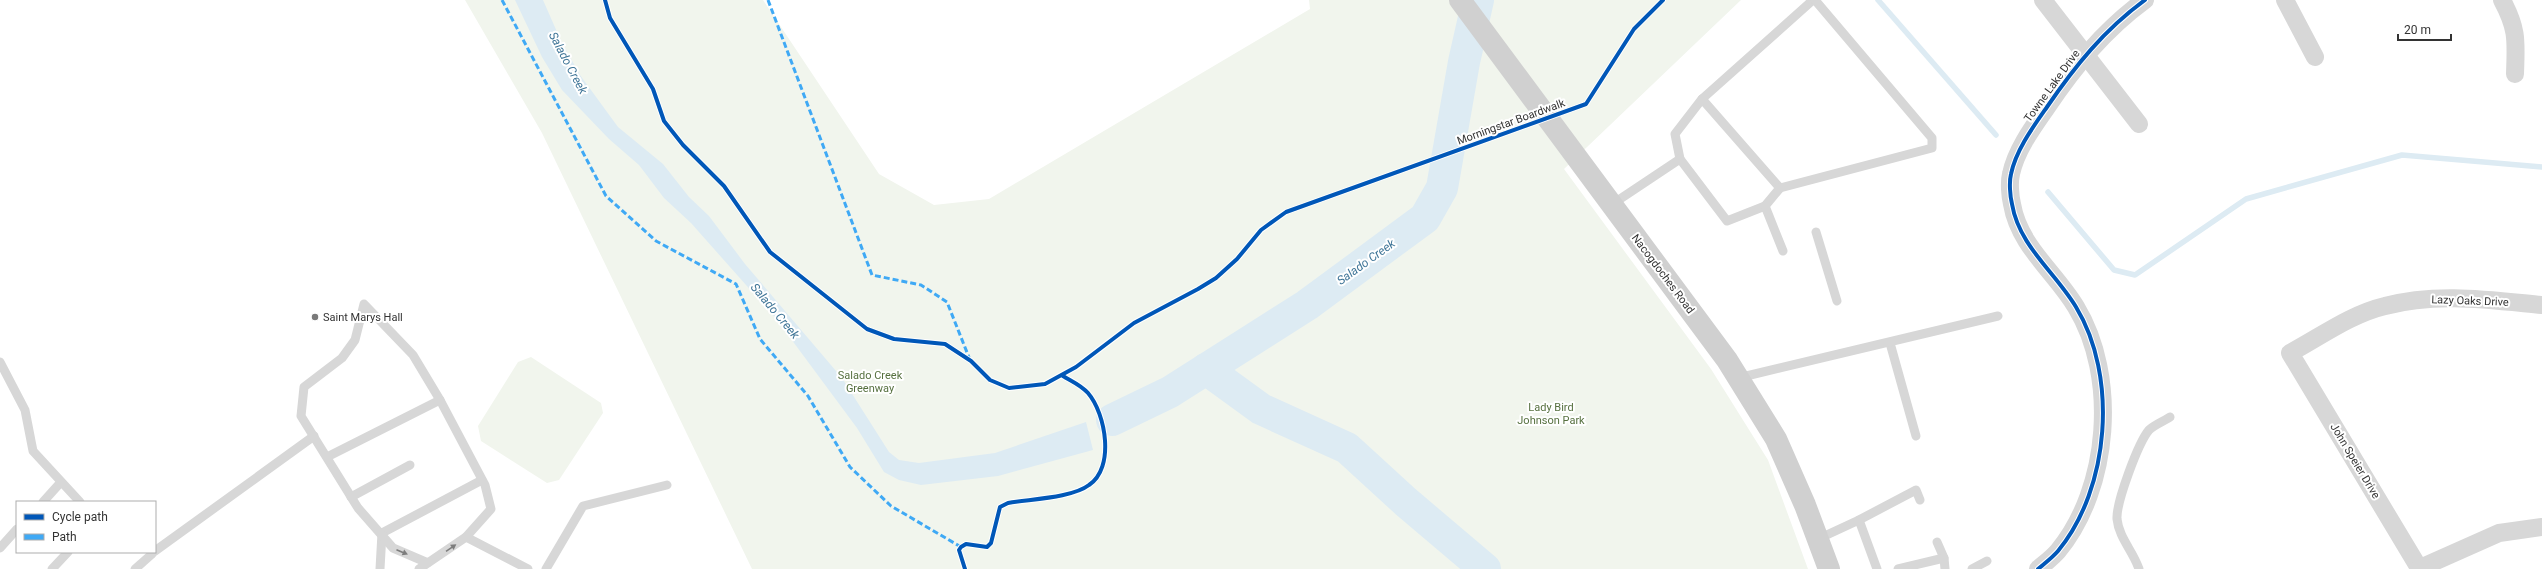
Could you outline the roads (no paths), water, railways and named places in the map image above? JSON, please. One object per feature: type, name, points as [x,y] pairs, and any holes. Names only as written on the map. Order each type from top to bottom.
[{"type":"main road","name":"Nacogdoches Road","points":[[1460,0],[1738,378],[1776,439],[1829,569]]},
{"type":"street","points":[[2043,0],[2139,124]]},
{"type":"street","name":"Towne Lake Drive","points":[[2038,569],[2058,551],[2086,502],[2097,466],[2104,404],[2094,348],[2083,321],[2076,307],[2026,242],[2016,225],[2011,202],[2010,175],[2031,129],[2085,54],[2109,29],[2145,0]]},
{"type":"street","points":[[2285,0],[2315,57]]},
{"type":"street","points":[[2502,0],[2514,22],[2516,34],[2515,74]]},
{"type":"street","name":"Lazy Oaks Drive","points":[[2290,353],[2354,318],[2384,306],[2410,301],[2467,298],[2542,305]]},
{"type":"street","name":"John Speier Drive","points":[[2290,353],[2418,569]]},
{"type":"street","points":[[2418,569],[2499,533],[2542,527]]},
{"type":"lane","points":[[1814,0],[1932,138],[1932,148],[1780,188],[1765,206],[1727,221],[1680,159],[1675,134],[1702,99],[1814,0]]},
{"type":"lane","points":[[1702,99],[1780,188]]},
{"type":"lane","points":[[1611,205],[1680,159]]},
{"type":"lane","points":[[1765,206],[1783,251]]},
{"type":"lane","points":[[1816,232],[1837,301]]},
{"type":"lane","points":[[418,569],[428,563],[466,537],[490,509],[482,480],[440,400],[413,355],[364,304],[355,340],[342,358],[304,387],[301,416],[358,508],[382,533],[393,548],[428,563]]},
{"type":"lane","points":[[1738,378],[1890,343],[1998,316]]},
{"type":"lane","points":[[1890,343],[1916,436]]},
{"type":"lane","points":[[0,362],[25,410],[33,451],[79,501]]},
{"type":"lane","points":[[327,457],[440,400]]},
{"type":"lane","points":[[2139,569],[2135,557],[2123,541],[2117,518],[2130,468],[2138,449],[2150,430],[2170,417]]},
{"type":"lane","points":[[156,549],[314,436]]},
{"type":"lane","points":[[352,497],[410,465]]},
{"type":"lane","points":[[382,533],[482,480]]},
{"type":"lane","points":[[44,501],[61,482]]},
{"type":"lane","points":[[546,569],[583,506],[667,485]]},
{"type":"lane","points":[[1818,540],[1916,490],[1920,500]]},
{"type":"lane","points":[[1859,520],[1873,545],[1877,569]]},
{"type":"lane","points":[[0,548],[16,531]]},
{"type":"lane","points":[[380,569],[382,533]]},
{"type":"lane","points":[[466,537],[528,569]]},
{"type":"lane","points":[[1937,542],[1944,558],[1945,569]]},
{"type":"lane","points":[[52,569],[67,553]]},
{"type":"lane","points":[[135,569],[151,553]]},
{"type":"lane","points":[[1898,569],[1944,558]]},
{"type":"lane","points":[[1972,569],[1987,561]]},
{"type":"water","points":[[515,0],[543,0],[561,41],[580,75],[618,127],[663,164],[689,197],[709,216],[745,264],[842,378],[889,452],[899,460],[919,463],[995,453],[1086,422],[1093,450],[998,476],[921,485],[899,480],[884,472],[857,428],[777,320],[691,223],[664,198],[639,165],[609,139],[562,90],[542,57]]},
{"type":"waterway","name":"Salado Creek","points":[[1112,420],[1170,392],[1307,305],[1425,218],[1442,188],[1464,62],[1478,0]]},
{"type":"waterway","points":[[1878,0],[1996,135]]},
{"type":"waterway","points":[[2048,192],[2114,270],[2135,275],[2246,199],[2402,155],[2542,167]]},
{"type":"waterway","points":[[1206,369],[1261,409],[1347,448],[1406,502],[1485,569]]},
{"type":"place","name":"Saint Marys Hall","points":[[315,317]]},
{"type":"park label","name":"Salado Creek Greenway","points":[[870,381]]},
{"type":"park label","name":"Lady Bird Johnson Park","points":[[1551,413]]}]
